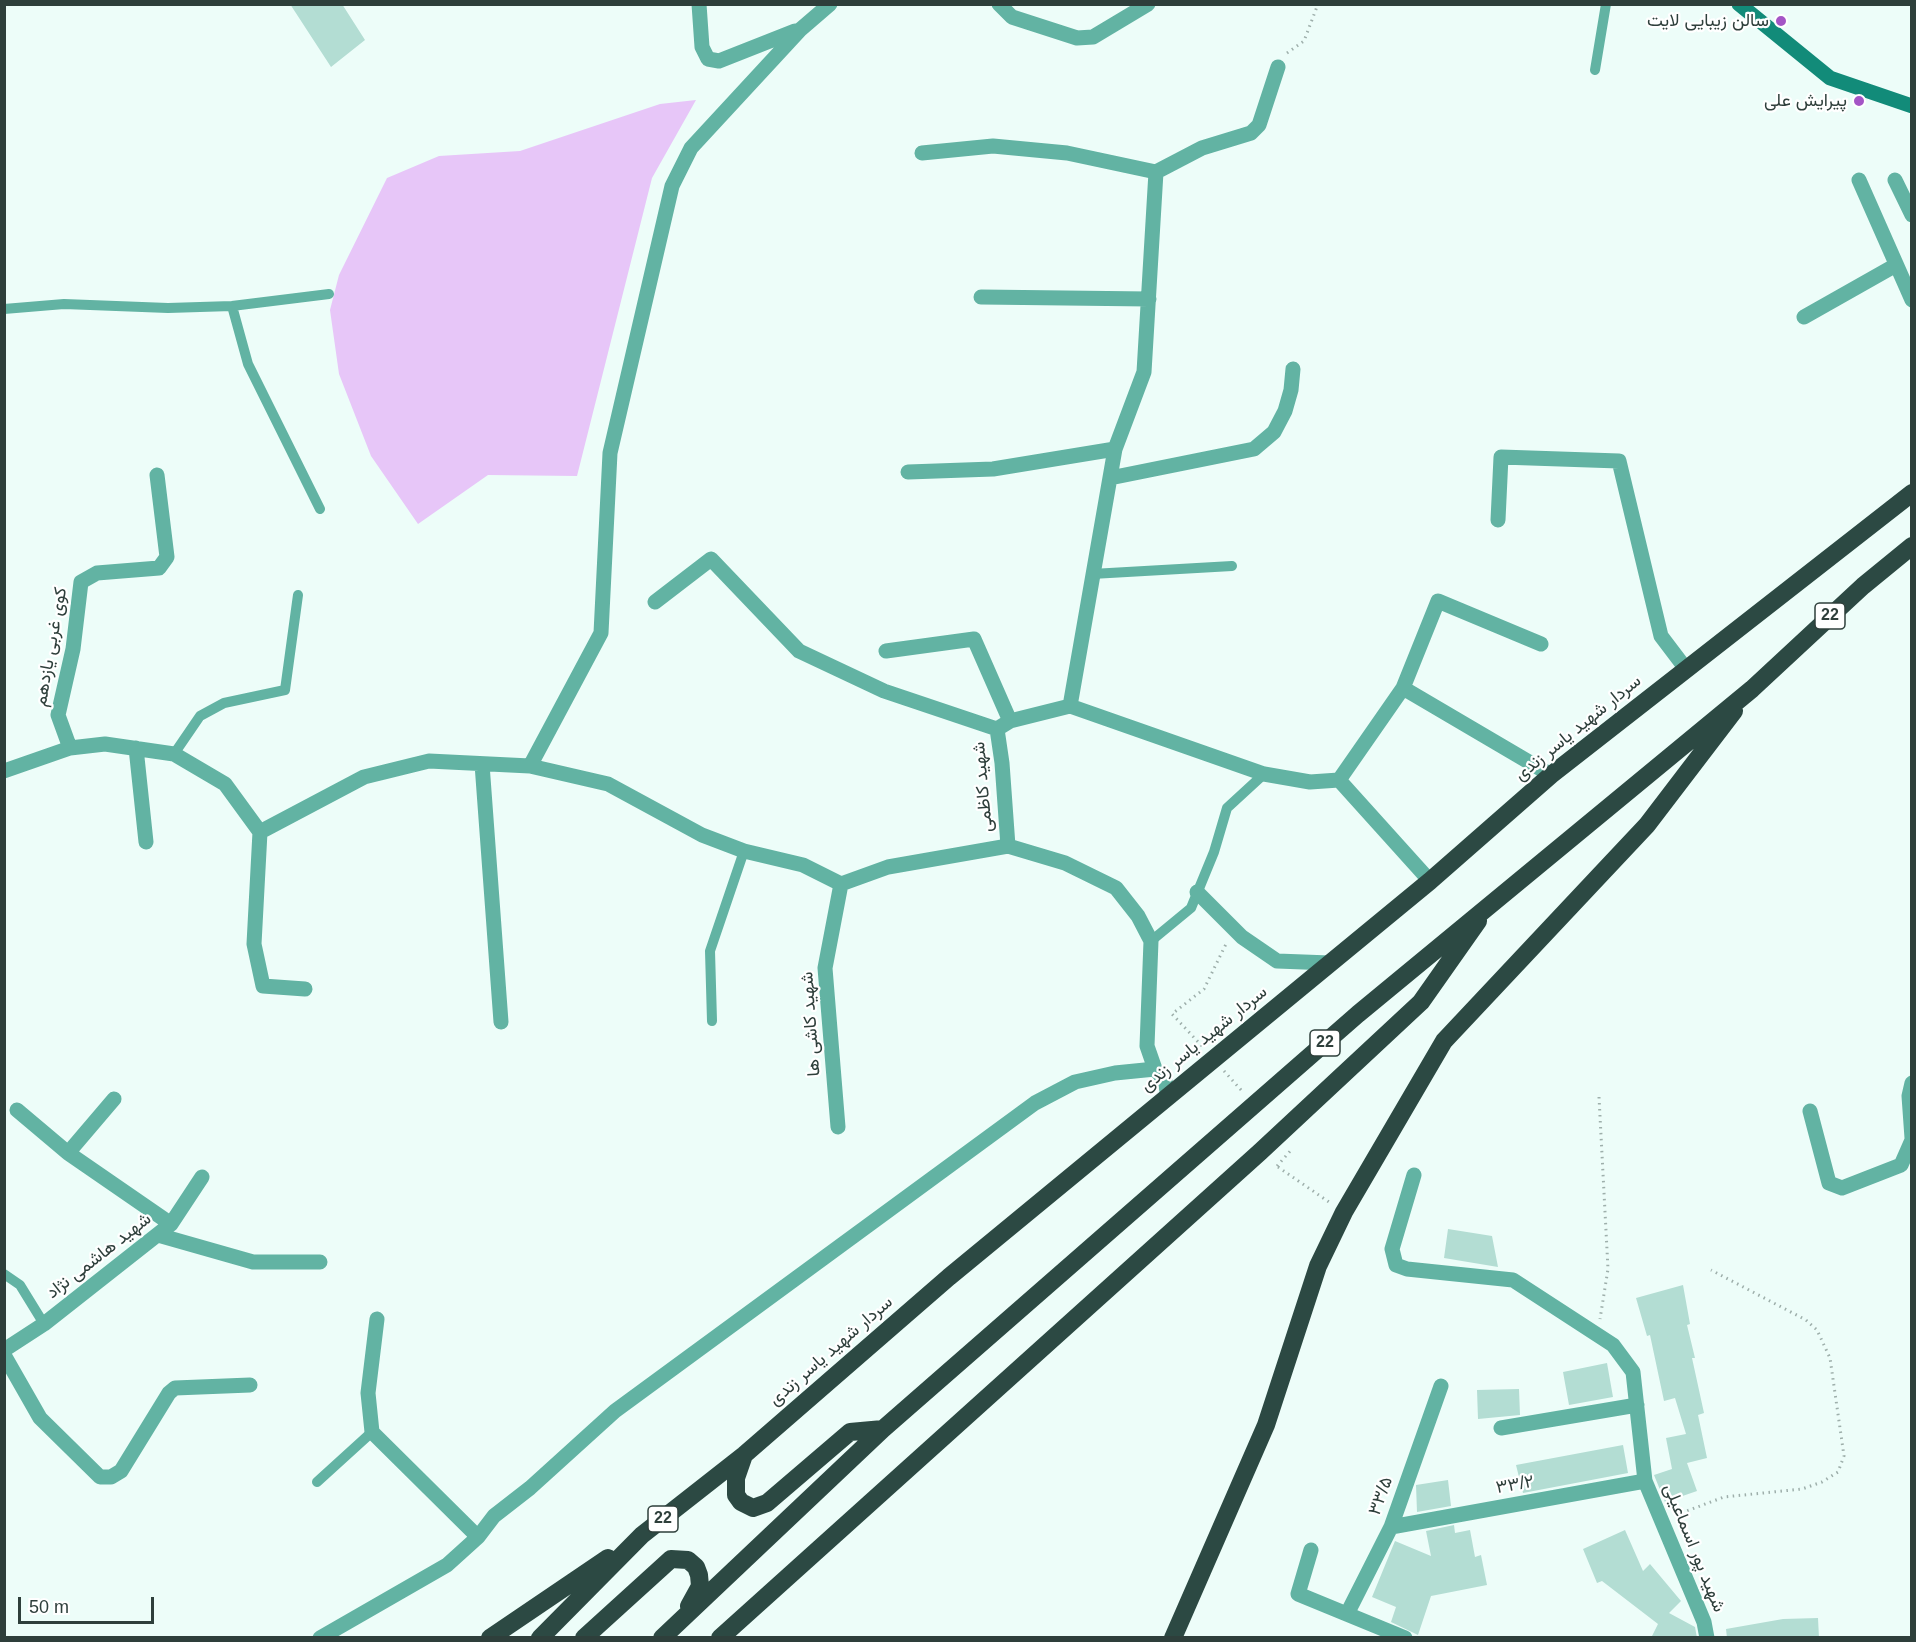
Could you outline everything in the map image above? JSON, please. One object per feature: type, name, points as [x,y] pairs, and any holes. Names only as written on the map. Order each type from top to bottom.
[{"type":"highway","name":"سردار شهید یاسر زندی","points":[[540,1638],[642,1535],[744,1455],[949,1277],[1430,881],[1551,775],[1911,493]]},
{"type":"highway","name":"22","points":[[662,1638],[883,1429],[1349,1022],[1494,899],[1752,689],[1863,586],[1911,546]]},
{"type":"highway","points":[[1173,1638],[1266,1425],[1318,1266],[1344,1212],[1444,1041],[1647,825],[1752,689]]},
{"type":"highway","points":[[720,1638],[1260,1152],[1421,1002],[1494,899]]},
{"type":"highway","points":[[744,1455],[736,1478],[736,1494],[741,1502],[753,1508],[767,1503],[850,1432],[883,1429]]},
{"type":"highway","points":[[490,1638],[642,1535]]},
{"type":"highway","points":[[584,1638],[671,1559],[678,1558],[688,1560],[696,1567],[700,1586],[681,1621]]},
{"type":"street","points":[[699,4],[702,47],[708,58],[719,62],[801,29]]},
{"type":"street","points":[[530,766],[601,633],[610,453],[672,186],[691,148],[801,29],[830,4]]},
{"type":"street","points":[[999,4],[1012,17],[1077,38],[1093,37],[1148,4]]},
{"type":"street","points":[[1739,4],[1830,78],[1911,106]]},
{"type":"street","points":[[922,153],[993,146],[1067,153],[1156,172],[1202,148],[1251,133],[1259,125],[1278,67]]},
{"type":"street","points":[[1070,706],[1115,449],[1144,372],[1156,172]]},
{"type":"street","points":[[1859,180],[1911,300]]},
{"type":"street","points":[[1895,180],[1911,215]]},
{"type":"street","points":[[1804,317],[1896,265]]},
{"type":"street","points":[[981,297],[1149,299]]},
{"type":"street","points":[[1110,478],[1254,450],[1274,432],[1285,411],[1291,390],[1293,369]]},
{"type":"street","points":[[908,472],[993,469],[1115,449]]},
{"type":"street","points":[[1498,520],[1501,457],[1619,461],[1660,636],[1686,669]]},
{"type":"street","name":"کوی غربی یازدهم","points":[[70,748],[58,715],[73,649],[81,582],[97,573],[159,568],[167,557],[157,475]]},
{"type":"street","points":[[655,602],[711,559],[799,651],[884,691],[1003,725],[1070,706],[1264,774],[1310,782],[1339,780]]},
{"type":"street","points":[[1339,780],[1403,688],[1438,601],[1541,644]]},
{"type":"street","name":"شهید کاظمی","points":[[886,651],[974,639],[1003,725],[1002,763],[1008,846]]},
{"type":"street","points":[[1403,688],[1551,775]]},
{"type":"street","points":[[4,771],[70,748],[105,744],[174,754],[225,784],[260,832],[254,944],[262,986],[305,989]]},
{"type":"street","points":[[136,748],[146,842]]},
{"type":"street","points":[[260,832],[364,777],[429,761],[530,766],[608,784],[702,835],[744,851],[803,865],[841,884],[888,867],[1008,846],[1065,863],[1116,888],[1138,916],[1151,941],[1147,1046],[1155,1069],[1165,1081],[1168,1096]]},
{"type":"street","points":[[482,764],[501,1022]]},
{"type":"street","points":[[1339,780],[1430,881]]},
{"type":"street","name":"شهید کاشی ها","points":[[838,1127],[825,968],[841,884]]},
{"type":"street","points":[[1197,892],[1234,929],[1276,961],[1330,963]]},
{"type":"street","points":[[320,1638],[447,1565],[478,1537],[494,1516],[530,1488],[615,1412],[1035,1103],[1075,1082],[1116,1073],[1155,1069]]},
{"type":"street","points":[[1810,1111],[1829,1183],[1842,1188],[1901,1165],[1911,1139],[1909,1096],[1911,1083]]},
{"type":"street","points":[[68,1153],[114,1099]]},
{"type":"street","points":[[17,1110],[68,1153],[171,1224]]},
{"type":"street","name":"شهید پور اسماعیلی","points":[[1414,1175],[1392,1249],[1396,1265],[1407,1269],[1513,1280],[1613,1344],[1633,1372],[1645,1481],[1704,1622],[1707,1638]]},
{"type":"street","name":"شهید هاشمی نژاد","points":[[4,1350],[44,1324],[171,1224],[202,1177]]},
{"type":"street","points":[[158,1235],[253,1262],[320,1262]]},
{"type":"street","points":[[377,1320],[368,1393],[372,1432],[478,1537]]},
{"type":"street","points":[[4,1355],[40,1418],[100,1477],[111,1477],[121,1471],[169,1393],[176,1388],[250,1385]]},
{"type":"street","name":"۳۳/۵","points":[[1347,1614],[1391,1527],[1441,1386]]},
{"type":"street","points":[[1501,1428],[1637,1406]]},
{"type":"street","name":"۳۳/۲","points":[[1391,1527],[1645,1481]]},
{"type":"street","points":[[1311,1550],[1299,1594],[1405,1638]]},
{"type":"lane","points":[[1595,70],[1606,4]]},
{"type":"lane","points":[[4,309],[64,304],[168,308],[232,306],[329,294]]},
{"type":"lane","points":[[232,306],[248,364],[320,509]]},
{"type":"lane","points":[[1092,574],[1232,566]]},
{"type":"lane","points":[[174,754],[200,716],[224,704],[285,690],[298,595]]},
{"type":"lane","points":[[1151,941],[1191,908],[1214,852],[1227,808],[1264,774]]},
{"type":"lane","points":[[712,1021],[710,951],[744,851]]},
{"type":"lane","points":[[4,1274],[20,1286],[44,1324]]},
{"type":"lane","points":[[317,1482],[372,1432]]},
{"type":"path","points":[[1278,67],[1287,54],[1304,42],[1318,4]]},
{"type":"path","points":[[1203,1047],[1172,1014],[1204,989],[1234,929]]},
{"type":"path","points":[[1218,1064],[1248,1097]]},
{"type":"path","points":[[1598,1334],[1608,1269],[1599,1096]]},
{"type":"path","points":[[1277,1166],[1293,1148],[1286,1139]]},
{"type":"path","points":[[1260,1152],[1344,1212]]},
{"type":"path","points":[[1660,1520],[1724,1497],[1802,1489],[1822,1482],[1838,1472],[1844,1456],[1830,1358],[1817,1330],[1806,1320],[1710,1270]]},
{"type":"shaded area","points":[[696,100],[652,178],[577,476],[488,475],[418,524],[371,456],[339,374],[330,310],[339,275],[387,178],[439,156],[520,151],[660,104]]},
{"type":"building","points":[[290,4],[342,4],[365,40],[331,67]]},
{"type":"building","points":[[1448,1229],[1492,1236],[1498,1267],[1444,1258]]},
{"type":"building","points":[[1683,1285],[1690,1324],[1687,1325],[1695,1358],[1692,1358],[1704,1413],[1698,1415],[1707,1458],[1687,1463],[1697,1491],[1665,1502],[1654,1475],[1672,1469],[1666,1438],[1686,1434],[1675,1398],[1664,1401],[1650,1335],[1647,1336],[1636,1298]]},
{"type":"building","points":[[1607,1363],[1613,1397],[1569,1405],[1563,1372]]},
{"type":"building","points":[[1519,1389],[1520,1415],[1478,1419],[1477,1390]]},
{"type":"building","points":[[1623,1445],[1628,1473],[1523,1493],[1516,1465]]},
{"type":"building","points":[[1448,1480],[1451,1506],[1417,1512],[1416,1485]]},
{"type":"building","points":[[1454,1525],[1455,1533],[1470,1530],[1475,1557],[1481,1555],[1487,1585],[1431,1596],[1418,1635],[1391,1622],[1396,1607],[1372,1597],[1395,1541],[1431,1556],[1426,1531]]},
{"type":"building","points":[[1625,1530],[1643,1571],[1650,1564],[1681,1601],[1669,1613],[1695,1627],[1697,1638],[1651,1638],[1658,1624],[1602,1581],[1597,1583],[1583,1549]]},
{"type":"building","points":[[1818,1618],[1819,1638],[1727,1638],[1726,1629],[1783,1619]]},
{"type":"place","name":"سالن زیبایی لایت","points":[[1781,21]]},
{"type":"place","name":"پیرایش علی","points":[[1859,101]]}]
